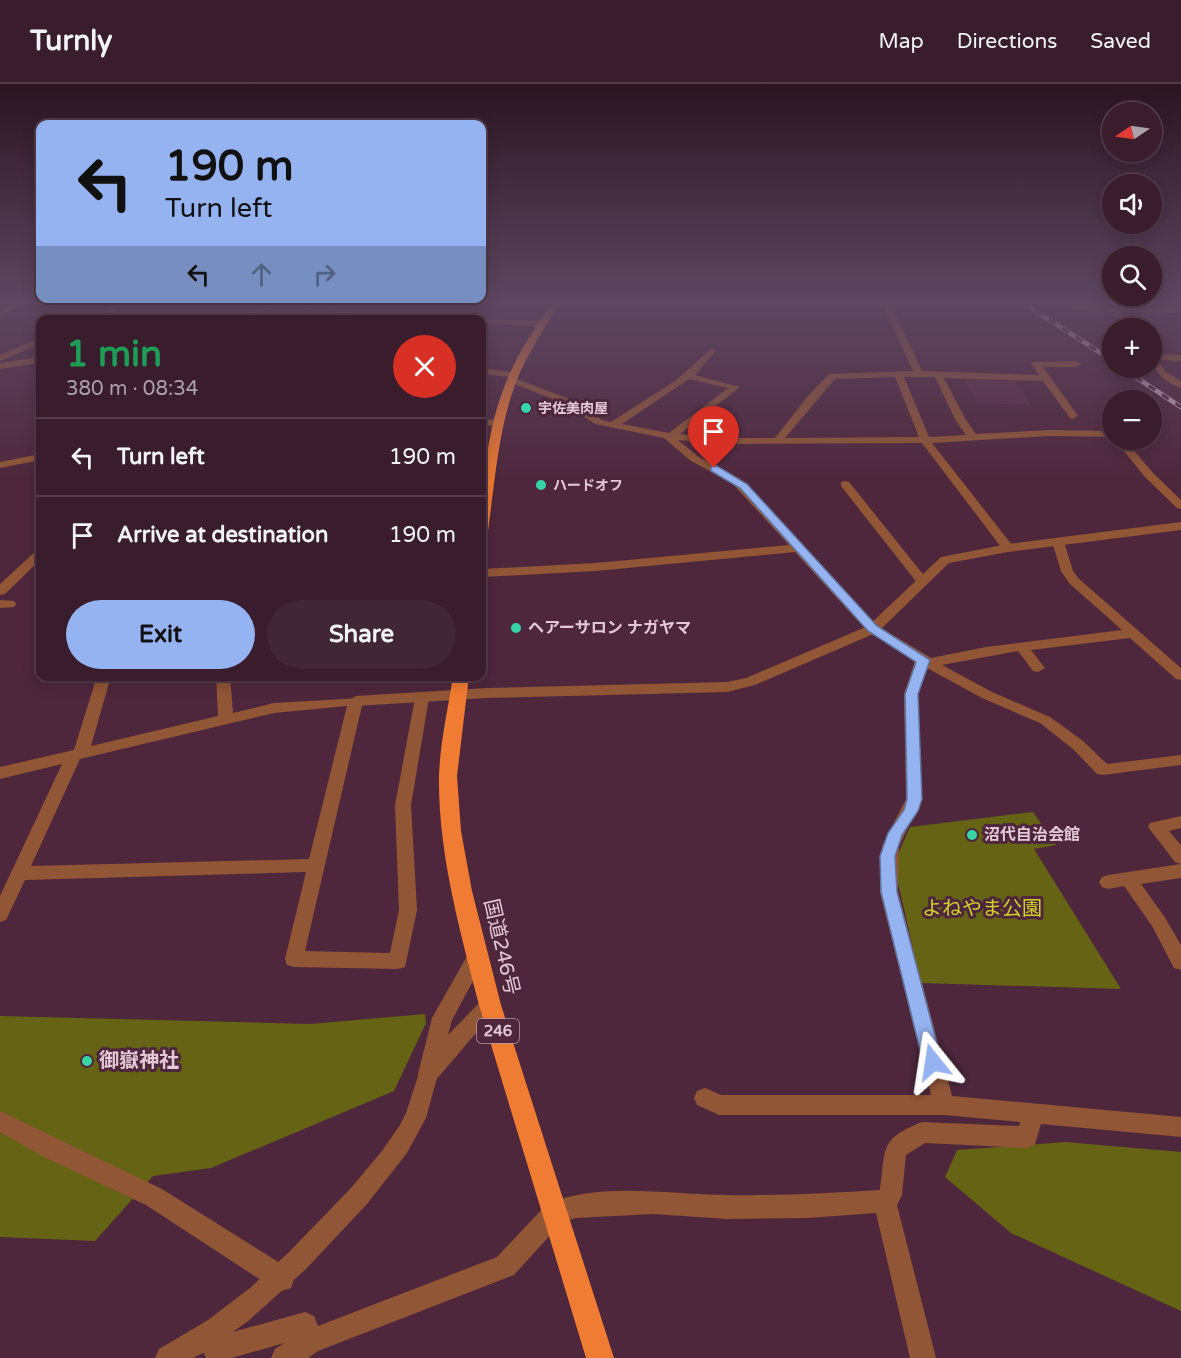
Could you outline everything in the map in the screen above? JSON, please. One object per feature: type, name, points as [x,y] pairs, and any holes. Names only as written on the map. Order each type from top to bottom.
[{"type":"highway","points":[[486,504],[498,423],[513,378],[522,361]]},
{"type":"highway","name":"国道246号","points":[[459,686],[448,775],[449,804],[477,957],[600,1358]]},
{"type":"street","points":[[0,366],[30,361]]},
{"type":"street","points":[[611,426],[702,366],[705,361]]},
{"type":"street","points":[[913,361],[919,374]]},
{"type":"street","points":[[1073,416],[1036,364],[1076,364]]},
{"type":"street","points":[[1162,371],[1181,385]]},
{"type":"street","points":[[486,372],[513,378],[569,402],[594,420],[611,426],[722,441],[925,440],[1049,433],[1102,434]]},
{"type":"street","points":[[779,439],[804,406],[832,376],[919,374],[1045,378]]},
{"type":"street","points":[[938,375],[961,421],[973,437]]},
{"type":"street","points":[[670,435],[735,387],[687,376]]},
{"type":"street","points":[[899,376],[925,440],[1008,548]]},
{"type":"street","points":[[486,422],[498,423]]},
{"type":"street","points":[[670,435],[695,459],[743,486],[873,629],[926,662],[987,695],[1045,720],[1078,745],[1103,770],[1181,760]]},
{"type":"street","points":[[1129,450],[1181,506]]},
{"type":"street","points":[[0,465],[36,458]]},
{"type":"street","points":[[845,484],[922,582]]},
{"type":"street","points":[[0,773],[226,718],[304,704],[422,698],[459,686],[727,687],[750,682],[873,629],[945,561],[1008,548],[1181,526]]},
{"type":"street","points":[[1058,542],[1067,571],[1074,581],[1181,676]]},
{"type":"street","points":[[486,573],[585,567],[799,548]]},
{"type":"street","points":[[0,591],[36,558]]},
{"type":"street","points":[[926,662],[986,651],[1134,633]]},
{"type":"street","points":[[1022,647],[1038,668]]},
{"type":"street","points":[[926,662],[911,694],[914,799],[911,811],[895,833],[888,856],[889,892],[944,1105]]},
{"type":"street","points":[[0,915],[78,754],[102,681]]},
{"type":"street","points":[[223,681],[226,718]]},
{"type":"street","points":[[356,701],[294,959],[398,961],[408,910],[403,805],[422,698]]},
{"type":"street","points":[[1181,822],[1156,827],[1181,857]]},
{"type":"street","points":[[19,873],[316,865]]},
{"type":"street","points":[[1107,882],[1181,871]]},
{"type":"street","points":[[1128,879],[1158,921],[1181,962]]},
{"type":"street","points":[[168,1358],[210,1336],[282,1279],[360,1195],[389,1160],[415,1117],[442,1018],[477,957]]},
{"type":"street","points":[[428,1074],[471,1022],[490,1005]]},
{"type":"street","points":[[705,1098],[719,1105],[944,1105],[1181,1127]]},
{"type":"street","points":[[284,1358],[310,1342],[505,1266],[555,1212],[585,1204],[631,1202],[727,1207],[808,1206],[885,1200],[891,1195],[896,1149],[922,1132],[1027,1137],[1034,1112]]},
{"type":"street","points":[[0,1121],[52,1149],[154,1197],[282,1279]]},
{"type":"street","points":[[885,1200],[923,1358]]},
{"type":"street","points":[[210,1336],[215,1350],[305,1325],[310,1342]]},
{"type":"shaded area","points":[[963,378],[1014,379],[1031,405],[977,403]]},
{"type":"green space","name":"よねやま公園","points":[[1033,812],[1056,845],[1034,849],[1121,989],[921,983],[896,874],[899,852],[910,827]]},
{"type":"green space","points":[[425,1014],[426,1023],[394,1091],[211,1168],[153,1176],[95,1241],[0,1237],[0,1016],[310,1024]]},
{"type":"green space","points":[[1065,1142],[1181,1152],[1181,1311],[1011,1233],[945,1177],[957,1150]]},
{"type":"railway","points":[[1137,378],[1181,407]]},
{"type":"place","name":"宇佐美肉屋","points":[[526,408]]},
{"type":"place","name":"ハードオフ","points":[[541,485]]},
{"type":"place","name":"ヘアーサロン ナガヤマ","points":[[516,628]]},
{"type":"place","name":"沼代自治会館","points":[[972,835]]},
{"type":"place","name":"御嶽神社","points":[[87,1061]]},
{"type":"route","points":[[714,468],[743,486],[873,629],[923,660],[911,694],[914,799],[911,811],[895,833],[888,856],[889,892],[933,1062]]}]
